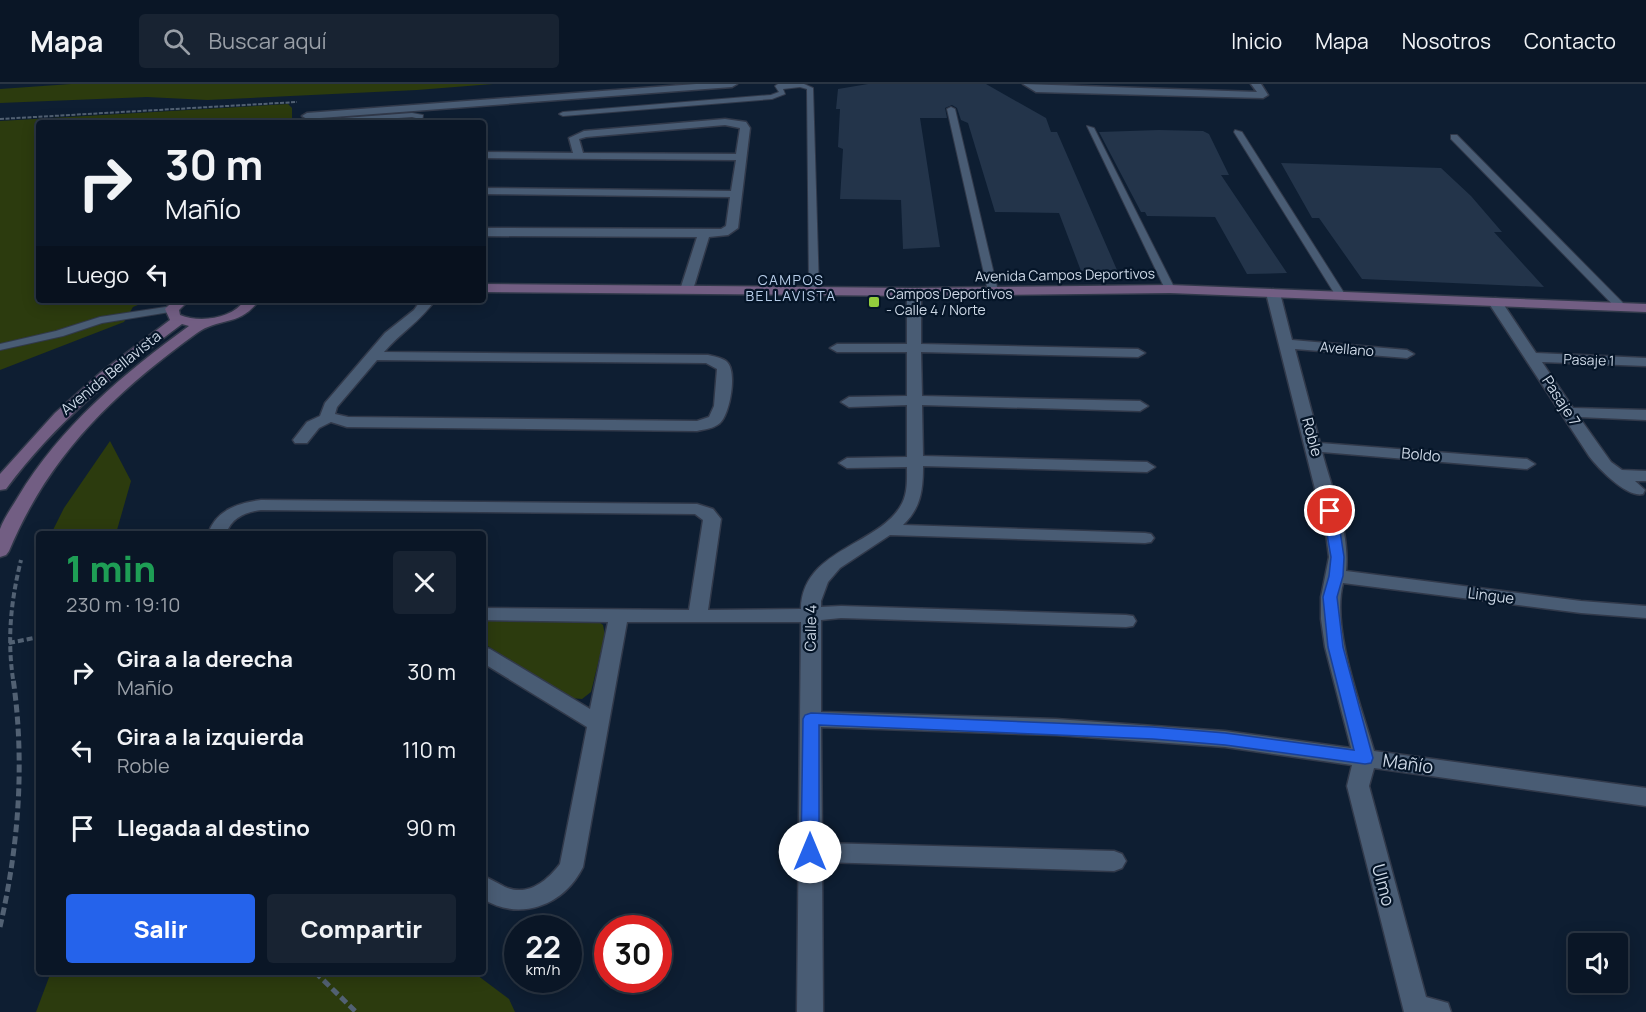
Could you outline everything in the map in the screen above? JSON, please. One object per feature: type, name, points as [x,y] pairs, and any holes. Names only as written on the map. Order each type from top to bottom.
[{"type":"street","points":[[325,116],[652,84]]},
{"type":"street","points":[[307,116],[732,84]]},
{"type":"street","points":[[1028,84],[1036,89],[1263,95],[1256,84]]},
{"type":"street","points":[[486,232],[704,234],[724,232],[732,228],[744,126],[730,122],[580,135],[574,140],[579,156]]},
{"type":"street","points":[[486,155],[741,157]]},
{"type":"street","points":[[486,191],[736,194]]},
{"type":"street","points":[[687,290],[704,234]]},
{"type":"street","name":"Avenida Campos Deportivos","points":[[486,288],[914,292],[1170,289],[1646,308]]},
{"type":"street","name":"Calle 4","points":[[810,1012],[811,614],[814,589],[828,567],[900,520],[912,503],[915,462],[914,292]]},
{"type":"street","name":"Roble","points":[[1273,293],[1335,532],[1338,557],[1330,597],[1335,647],[1365,758]]},
{"type":"street","name":"Pasaje 7","points":[[1495,302],[1600,459],[1618,475],[1641,483]]},
{"type":"street","points":[[178,310],[203,322],[239,313],[251,303]]},
{"type":"street","points":[[330,417],[327,414],[330,406],[390,336],[419,313],[426,303]]},
{"type":"street","name":"Avenida Bellavista","points":[[0,485],[32,443],[69,405],[178,310]]},
{"type":"street","name":"Avenida Bellavista","points":[[0,550],[17,514],[35,484],[80,426],[131,377],[203,322]]},
{"type":"street","name":"Avellano","points":[[1287,344],[1407,354]]},
{"type":"street","points":[[837,348],[1138,353]]},
{"type":"street","points":[[301,440],[313,425],[330,417],[347,422],[697,426],[713,422],[720,414],[724,369],[721,364],[708,359],[373,356]]},
{"type":"street","name":"Pasaje 1","points":[[1532,357],[1646,362]]},
{"type":"street","points":[[849,402],[937,400],[1140,406]]},
{"type":"street","points":[[1568,412],[1646,415]]},
{"type":"street","name":"Boldo","points":[[1314,447],[1527,464]]},
{"type":"street","points":[[847,463],[937,460],[1147,467]]},
{"type":"street","points":[[218,531],[222,523],[234,512],[261,505],[697,509],[707,513],[712,519],[698,616]]},
{"type":"street","points":[[886,530],[1145,538]]},
{"type":"street","name":"Lingue","points":[[1336,576],[1581,607],[1646,612]]},
{"type":"street","points":[[486,614],[783,617],[841,612],[1126,621]]},
{"type":"street","points":[[486,888],[507,900],[523,901],[539,897],[553,890],[564,879],[571,867],[619,615]]},
{"type":"street","points":[[486,656],[598,724]]},
{"type":"street","name":"Mañío","points":[[811,719],[1153,733],[1225,739],[1646,797]]},
{"type":"street","name":"Ulmo","points":[[1365,758],[1358,786],[1423,1011]]},
{"type":"street","points":[[810,852],[1113,861]]},
{"type":"lane","points":[[778,86],[800,85],[810,88],[814,291]]},
{"type":"lane","points":[[563,114],[772,97],[783,93],[778,86]]},
{"type":"lane","points":[[951,109],[993,291]]},
{"type":"lane","points":[[344,120],[412,115],[420,117],[419,120]]},
{"type":"lane","points":[[1090,128],[1170,289]]},
{"type":"lane","points":[[1238,132],[1341,296]]},
{"type":"lane","points":[[1454,137],[1620,307]]},
{"type":"lane","points":[[0,347],[59,334],[100,320],[178,310]]},
{"type":"path","points":[[0,119],[291,101],[306,105],[307,116]]},
{"type":"path","points":[[0,927],[11,883],[19,827],[21,790],[19,725],[9,643],[10,608],[23,554]]},
{"type":"path","points":[[9,643],[36,638]]},
{"type":"path","points":[[318,975],[356,1012]]},
{"type":"green space","points":[[71,84],[493,84],[207,100],[147,97],[0,103],[0,89]]},
{"type":"green space","points":[[288,104],[292,108],[292,120],[36,120],[36,303],[143,303],[133,307],[124,322],[0,370],[0,121]]},
{"type":"green space","points":[[110,441],[131,481],[117,531],[52,531],[64,508]]},
{"type":"green space","points":[[486,617],[599,622],[603,625],[605,635],[591,692],[582,699],[570,698],[486,645]]},
{"type":"green space","points":[[50,975],[477,975],[509,999],[515,1012],[36,1012]]},
{"type":"building","points":[[868,84],[986,84],[1046,118],[1051,132],[1057,132],[1117,270],[1081,271],[1059,213],[995,212],[968,123],[961,120],[957,108],[952,105],[945,108],[947,118],[920,118],[940,247],[903,249],[901,200],[840,199],[843,149],[838,147],[840,109],[836,109],[838,89]]},
{"type":"building","points":[[1203,131],[1209,134],[1229,175],[1221,175],[1287,273],[1247,274],[1215,217],[1147,216],[1145,212],[1141,212],[1099,132]]},
{"type":"building","points":[[1281,163],[1441,168],[1471,196],[1502,232],[1494,232],[1544,287],[1362,279],[1319,218],[1312,218]]},
{"type":"place","name":"Campos Deportivos - Calle 4 / Norte","points":[[874,302]]},
{"type":"district","name":"CAMPOS BELLAVISTA","points":[[791,288]]},
{"type":"route","points":[[810,852],[811,719],[1153,733],[1225,739],[1365,758],[1335,647],[1331,619],[1330,597],[1338,557],[1330,511]]}]
